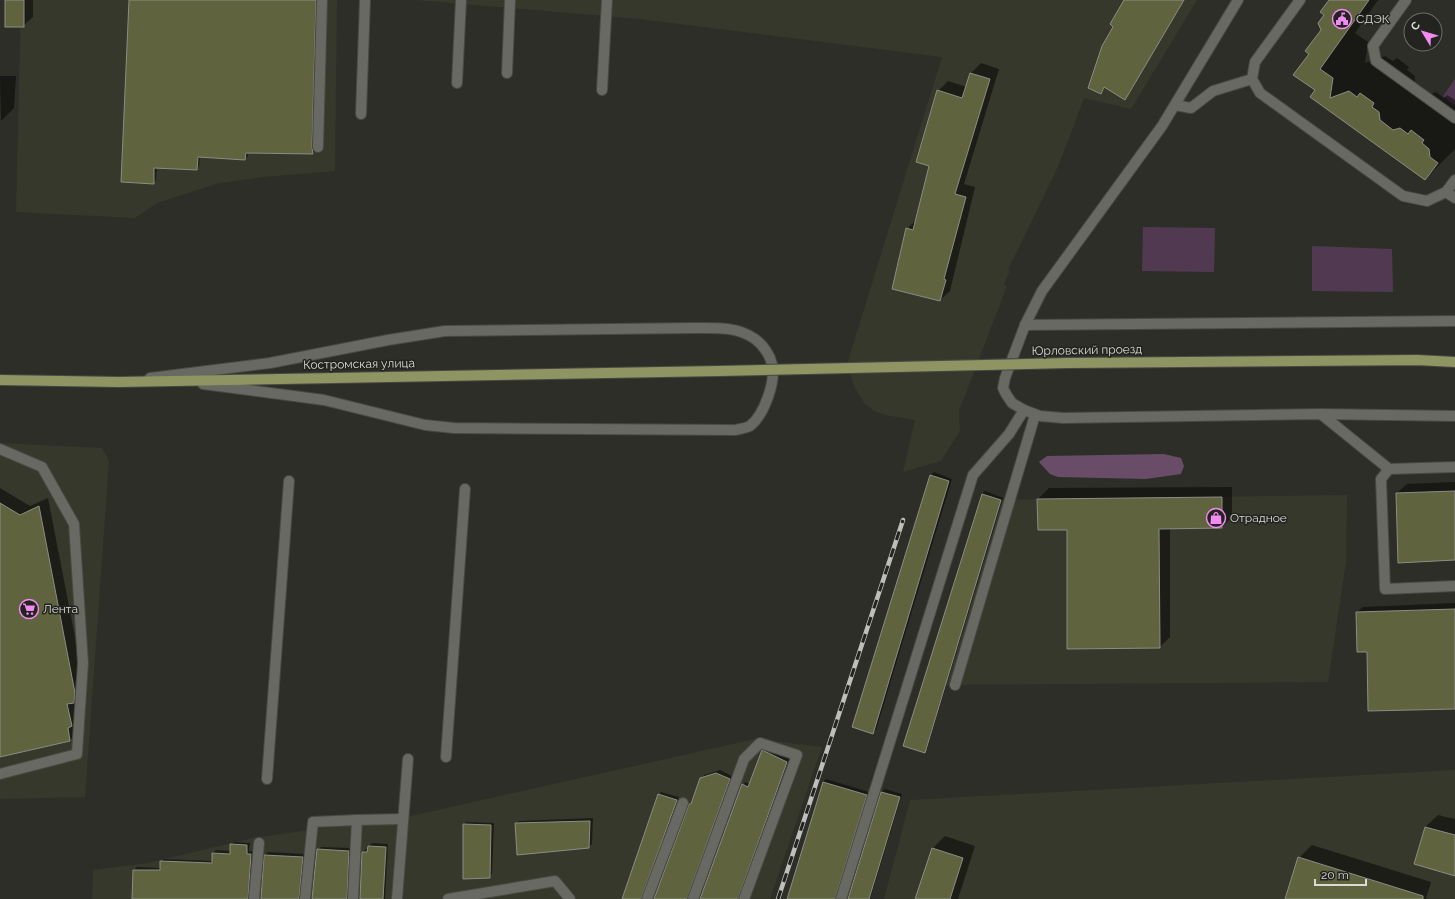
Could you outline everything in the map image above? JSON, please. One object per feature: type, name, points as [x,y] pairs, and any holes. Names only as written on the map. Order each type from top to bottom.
[{"type":"main road","name":"Юрловский проезд","points":[[719,371],[1067,363],[1417,360],[1455,362]]},
{"type":"main road","name":"Костромская улица","points":[[0,380],[119,382],[719,371]]},
{"type":"street","points":[[318,147],[322,0]]},
{"type":"street","points":[[361,114],[365,0]]},
{"type":"street","points":[[457,83],[460,0]]},
{"type":"street","points":[[507,73],[510,0]]},
{"type":"street","points":[[602,90],[607,0]]},
{"type":"street","points":[[1238,0],[1162,126],[1042,291],[1025,324],[1005,378],[1003,388],[1006,394],[1012,403],[1024,410],[1040,416],[1062,418],[1321,414],[1455,416]]},
{"type":"street","points":[[1300,0],[1255,62],[1252,79],[1260,92],[1403,196],[1427,201],[1446,192],[1455,180]]},
{"type":"street","points":[[1406,0],[1373,46],[1376,61],[1455,118]]},
{"type":"street","points":[[1175,105],[1191,108],[1214,91],[1252,79]]},
{"type":"street","points":[[1446,192],[1455,198]]},
{"type":"street","points":[[1025,324],[1455,321]]},
{"type":"street","points":[[119,382],[270,363],[388,340],[445,332],[693,328],[726,328],[742,332],[756,340],[766,351],[772,364],[773,378],[769,395],[760,414],[749,426],[735,430],[454,428],[425,425],[324,400],[179,380]]},
{"type":"street","points":[[842,899],[973,475],[1010,434],[1024,410]]},
{"type":"street","points":[[955,684],[1035,414]]},
{"type":"street","points":[[1321,414],[1389,469],[1455,467]]},
{"type":"street","points":[[0,449],[42,467],[74,524],[83,663],[77,754],[0,774]]},
{"type":"street","points":[[1389,469],[1381,479],[1385,589],[1455,586]]},
{"type":"street","points":[[267,779],[289,481]]},
{"type":"street","points":[[446,757],[465,489]]},
{"type":"street","points":[[693,899],[744,759],[760,743],[797,755],[744,899]]},
{"type":"street","points":[[397,899],[402,818],[408,758]]},
{"type":"street","points":[[647,899],[683,803]]},
{"type":"street","points":[[306,899],[313,822],[402,818]]},
{"type":"street","points":[[353,899],[357,820]]},
{"type":"street","points":[[254,899],[259,843]]},
{"type":"street","points":[[448,899],[555,882],[570,899]]},
{"type":"shaded area","points":[[21,0],[337,0],[335,171],[263,177],[219,183],[157,203],[135,218],[16,212]]},
{"type":"shaded area","points":[[416,0],[1197,0],[1131,109],[1084,98],[1056,171],[1008,270],[1010,271],[1004,284],[1007,286],[959,411],[960,431],[941,461],[903,472],[915,420],[885,415],[874,411],[864,403],[855,388],[847,364],[942,57],[640,19]]},
{"type":"shaded area","points":[[1455,79],[1455,106],[1443,96]]},
{"type":"shaded area","points":[[1143,227],[1215,228],[1214,272],[1142,271]]},
{"type":"shaded area","points":[[1312,246],[1392,249],[1393,292],[1312,291]]},
{"type":"shaded area","points":[[0,443],[102,448],[109,461],[85,797],[0,799]]},
{"type":"shaded area","points":[[1164,454],[1181,458],[1184,466],[1181,474],[1146,479],[1058,477],[1050,474],[1039,462],[1047,456]]},
{"type":"shaded area","points":[[1347,495],[1346,562],[1328,682],[945,685],[1001,500]]},
{"type":"shaded area","points":[[755,739],[822,747],[770,899],[92,899],[93,870],[148,863],[253,838],[411,816]]},
{"type":"shaded area","points":[[1455,770],[1455,899],[884,899],[910,800]]},
{"type":"building","points":[[5,0],[24,0],[24,27],[5,27]]},
{"type":"building","points":[[129,0],[316,0],[313,154],[246,153],[245,160],[198,157],[197,170],[154,168],[154,184],[121,182]]},
{"type":"building","points":[[1124,0],[1184,0],[1125,100],[1104,87],[1101,94],[1088,88],[1102,46],[1113,27],[1110,24]]},
{"type":"building","points":[[1329,0],[1369,0],[1320,69],[1333,78],[1330,98],[1349,91],[1357,97],[1360,93],[1374,103],[1372,107],[1379,112],[1380,120],[1393,130],[1400,128],[1408,134],[1411,130],[1424,140],[1422,143],[1429,149],[1430,157],[1438,163],[1425,180],[1310,97],[1315,90],[1293,75],[1309,54],[1305,51],[1321,30],[1318,23],[1324,15],[1320,12]]},
{"type":"building","points":[[970,73],[990,79],[955,194],[966,197],[944,279],[946,280],[940,301],[892,289],[906,228],[913,230],[929,166],[916,162],[937,90],[962,98]]},
{"type":"building","points":[[930,475],[949,481],[873,734],[852,727]]},
{"type":"building","points":[[1455,491],[1455,560],[1398,563],[1396,493]]},
{"type":"building","points":[[982,494],[1001,500],[925,753],[903,746]]},
{"type":"building","points":[[1222,497],[1222,528],[1159,529],[1160,648],[1067,649],[1067,530],[1038,530],[1037,499]]},
{"type":"building","name":"Лента","points":[[0,503],[20,515],[39,506],[75,693],[74,703],[67,704],[72,726],[68,728],[70,741],[0,757]]},
{"type":"building","points":[[1455,609],[1455,709],[1368,711],[1367,652],[1357,652],[1356,612]]},
{"type":"building","points":[[762,750],[787,762],[738,899],[700,899],[742,784],[748,787]]},
{"type":"building","points":[[716,773],[730,779],[687,899],[654,899],[700,778]]},
{"type":"building","points":[[823,782],[867,795],[835,899],[787,899]]},
{"type":"building","points":[[881,792],[900,797],[869,899],[848,899]]},
{"type":"building","points":[[658,794],[677,800],[641,899],[622,899]]},
{"type":"building","points":[[590,821],[589,848],[517,855],[515,823]]},
{"type":"building","points":[[463,824],[491,825],[490,878],[463,879]]},
{"type":"building","points":[[1425,827],[1455,835],[1455,876],[1414,864]]},
{"type":"building","points":[[230,844],[247,845],[247,854],[251,854],[248,899],[132,899],[133,870],[160,870],[160,861],[212,863],[212,853],[230,854]]},
{"type":"building","points":[[368,846],[386,847],[383,899],[360,899],[362,852],[367,852]]},
{"type":"building","points":[[932,848],[963,858],[950,899],[915,899]]},
{"type":"building","points":[[317,849],[349,851],[347,899],[312,899]]},
{"type":"building","points":[[264,855],[303,857],[299,899],[261,899]]},
{"type":"building","points":[[1298,857],[1423,896],[1423,899],[1285,899]]},
{"type":"railway","points":[[778,899],[903,520]]},
{"type":"place","name":"СДЭК","points":[[1342,19]]},
{"type":"place","name":"Отрадное","points":[[1216,518]]},
{"type":"place","name":"Лента","points":[[29,609]]}]
